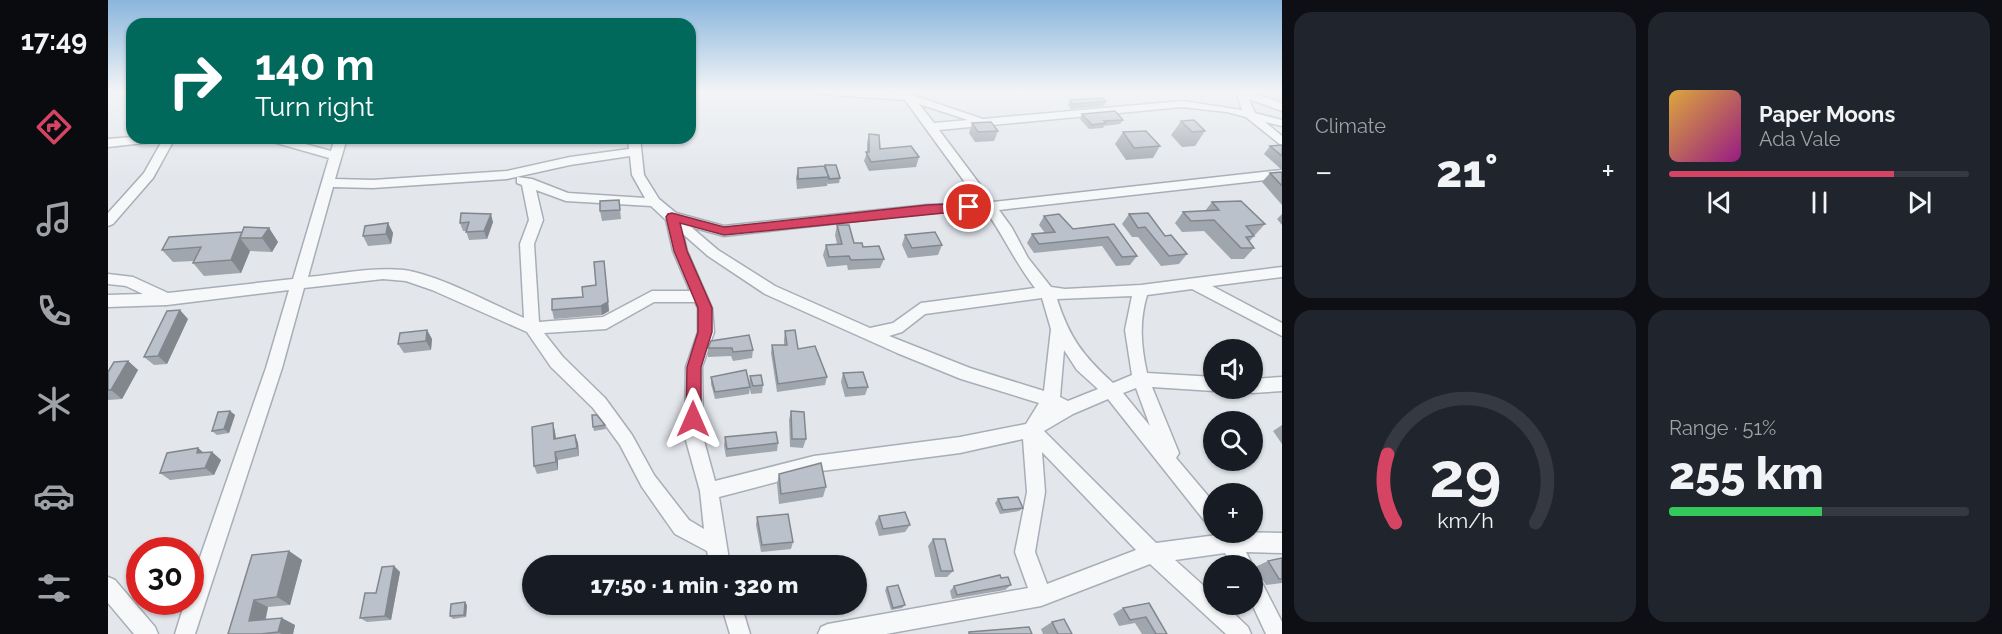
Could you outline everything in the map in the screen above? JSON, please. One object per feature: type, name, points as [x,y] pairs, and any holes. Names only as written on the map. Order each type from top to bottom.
[{"type":"street","points":[[927,121],[1007,231],[1022,261],[1047,292],[1059,329],[1083,365],[1111,391],[1203,504]]},
{"type":"street","points":[[979,121],[983,122]]},
{"type":"street","points":[[932,127],[999,121]]},
{"type":"street","points":[[1257,121],[1282,142]]},
{"type":"street","points":[[108,143],[126,141]]},
{"type":"street","points":[[108,221],[148,175],[166,144]]},
{"type":"street","points":[[292,144],[336,156]]},
{"type":"street","points":[[185,634],[274,368],[339,144]]},
{"type":"street","points":[[634,144],[638,175],[654,202],[713,253],[770,290],[868,334],[967,374],[1051,400],[1067,409]]},
{"type":"street","points":[[329,183],[373,184],[507,175],[570,161],[633,152]]},
{"type":"street","points":[[672,217],[724,231],[927,209],[990,207],[1282,174]]},
{"type":"street","points":[[507,175],[566,197],[620,202],[654,202]]},
{"type":"street","points":[[528,182],[536,220],[527,244],[532,328],[557,362],[599,403],[626,440],[648,481],[682,527],[715,545]]},
{"type":"street","points":[[672,217],[680,251],[705,308],[705,332],[694,367],[694,437],[709,491],[717,555]]},
{"type":"street","points":[[868,334],[897,328],[921,309],[1047,292],[1065,295],[1141,290],[1282,272]]},
{"type":"street","points":[[108,301],[167,299],[383,274],[407,276],[437,286],[532,328],[606,322],[652,297],[700,296]]},
{"type":"street","points":[[108,279],[128,281],[167,299]]},
{"type":"street","points":[[1192,282],[1282,330]]},
{"type":"street","points":[[1141,290],[1132,309],[1139,379],[1176,468]]},
{"type":"street","points":[[108,308],[125,300]]},
{"type":"street","points":[[1041,596],[1025,552],[1036,492],[1031,430],[1051,400],[1059,329]]},
{"type":"street","points":[[709,491],[814,464],[960,445],[1031,430],[1067,409],[1139,379],[1203,383]]},
{"type":"street","points":[[1263,385],[1282,384]]},
{"type":"street","points":[[1031,430],[1153,553],[1241,634]]},
{"type":"street","points":[[1263,541],[1282,543]]},
{"type":"street","points":[[828,634],[1041,596],[1153,553],[1203,542]]},
{"type":"street","points":[[108,587],[148,634]]},
{"type":"street","points":[[1263,606],[1277,634]]},
{"type":"street","points":[[735,615],[740,634]]},
{"type":"building","points":[[1088,121],[1112,121],[1104,121],[1106,123],[1092,125]]},
{"type":"building","points":[[1181,121],[1195,121],[1205,131],[1192,132]]},
{"type":"building","points":[[991,122],[998,131],[978,132],[972,123]]},
{"type":"building","points":[[1146,131],[1160,146],[1134,148],[1123,132]]},
{"type":"building","points":[[869,134],[879,135],[880,149],[911,146],[919,157],[871,162],[866,152],[869,152]]},
{"type":"building","points":[[1282,145],[1282,156],[1270,146]]},
{"type":"building","points":[[825,165],[836,165],[840,178],[829,179]]},
{"type":"building","points":[[824,166],[829,177],[798,179],[798,168]]},
{"type":"building","points":[[1282,172],[1282,186],[1270,173]]},
{"type":"building","points":[[619,200],[620,210],[600,211],[600,201]]},
{"type":"building","points":[[1241,201],[1265,224],[1246,226],[1254,236],[1246,237],[1254,248],[1241,248],[1214,220],[1191,221],[1183,212],[1219,210],[1212,202]]},
{"type":"building","points":[[461,213],[491,214],[484,231],[466,232],[469,222],[460,223]]},
{"type":"building","points":[[1148,213],[1165,236],[1171,235],[1187,254],[1169,256],[1145,227],[1138,228],[1129,214]]},
{"type":"building","points":[[1059,214],[1073,229],[1114,224],[1137,256],[1122,257],[1108,237],[1039,244],[1032,234],[1055,232],[1044,216]]},
{"type":"building","points":[[388,223],[386,234],[363,236],[365,226]]},
{"type":"building","points":[[837,225],[849,225],[854,243],[862,243],[863,247],[879,246],[884,259],[851,260],[849,256],[829,257],[826,245],[842,244]]},
{"type":"building","points":[[244,227],[269,228],[262,238],[240,238]]},
{"type":"building","points":[[242,232],[231,260],[193,263],[201,247],[162,250],[169,237]]},
{"type":"building","points":[[935,232],[942,245],[912,248],[905,235]]},
{"type":"building","points":[[604,261],[608,302],[601,306],[552,310],[552,299],[583,297],[582,287],[596,285],[594,262]]},
{"type":"building","points":[[180,310],[158,356],[144,357],[167,311]]},
{"type":"building","points":[[427,330],[426,341],[398,344],[400,333]]},
{"type":"building","points":[[795,330],[798,349],[815,346],[827,377],[778,384],[772,345],[787,345],[785,331]]},
{"type":"building","points":[[749,335],[753,350],[733,352],[732,348],[708,348],[711,341]]},
{"type":"building","points":[[128,361],[111,390],[108,390],[108,372],[114,362]]},
{"type":"building","points":[[746,370],[750,387],[715,392],[711,377]]},
{"type":"building","points":[[863,372],[868,387],[848,388],[843,373]]},
{"type":"building","points":[[761,375],[763,385],[753,386],[750,376]]},
{"type":"building","points":[[230,411],[224,429],[212,431],[218,412]]},
{"type":"building","points":[[791,411],[804,412],[806,439],[792,439]]},
{"type":"building","points":[[592,415],[597,415],[605,425],[593,427]]},
{"type":"building","points":[[553,423],[554,439],[575,435],[577,448],[555,452],[556,462],[534,466],[532,427]]},
{"type":"building","points":[[776,432],[778,443],[727,449],[725,437]]},
{"type":"building","points":[[198,448],[197,453],[212,452],[205,468],[160,473],[167,453]]},
{"type":"building","points":[[821,463],[826,487],[781,494],[779,474]]},
{"type":"building","points":[[1018,497],[1023,508],[1003,510],[998,499]]},
{"type":"building","points":[[905,512],[910,525],[883,529],[879,516]]},
{"type":"building","points":[[788,514],[793,542],[762,545],[757,517]]},
{"type":"building","points":[[933,539],[945,539],[953,571],[941,571]]},
{"type":"building","points":[[289,551],[277,597],[254,600],[249,621],[282,618],[278,632],[228,634],[252,555]]},
{"type":"building","points":[[1282,558],[1282,579],[1279,579],[1268,561]]},
{"type":"building","points":[[394,566],[385,616],[360,618],[365,593],[376,593],[382,567]]},
{"type":"building","points":[[1000,575],[1001,578],[1008,577],[1011,585],[957,595],[954,586]]},
{"type":"building","points":[[898,585],[905,605],[893,608],[887,587]]},
{"type":"building","points":[[465,602],[464,615],[450,616],[451,604]]},
{"type":"building","points":[[1149,603],[1167,634],[1156,634],[1146,617],[1130,620],[1123,608]]},
{"type":"building","points":[[1064,619],[1072,634],[1058,634],[1052,622]]},
{"type":"building","points":[[1029,627],[1032,634],[969,634],[969,632]]},
{"type":"route","points":[[693,419],[694,367],[705,332],[705,308],[680,251],[672,217],[724,231],[927,209],[969,207]]}]
